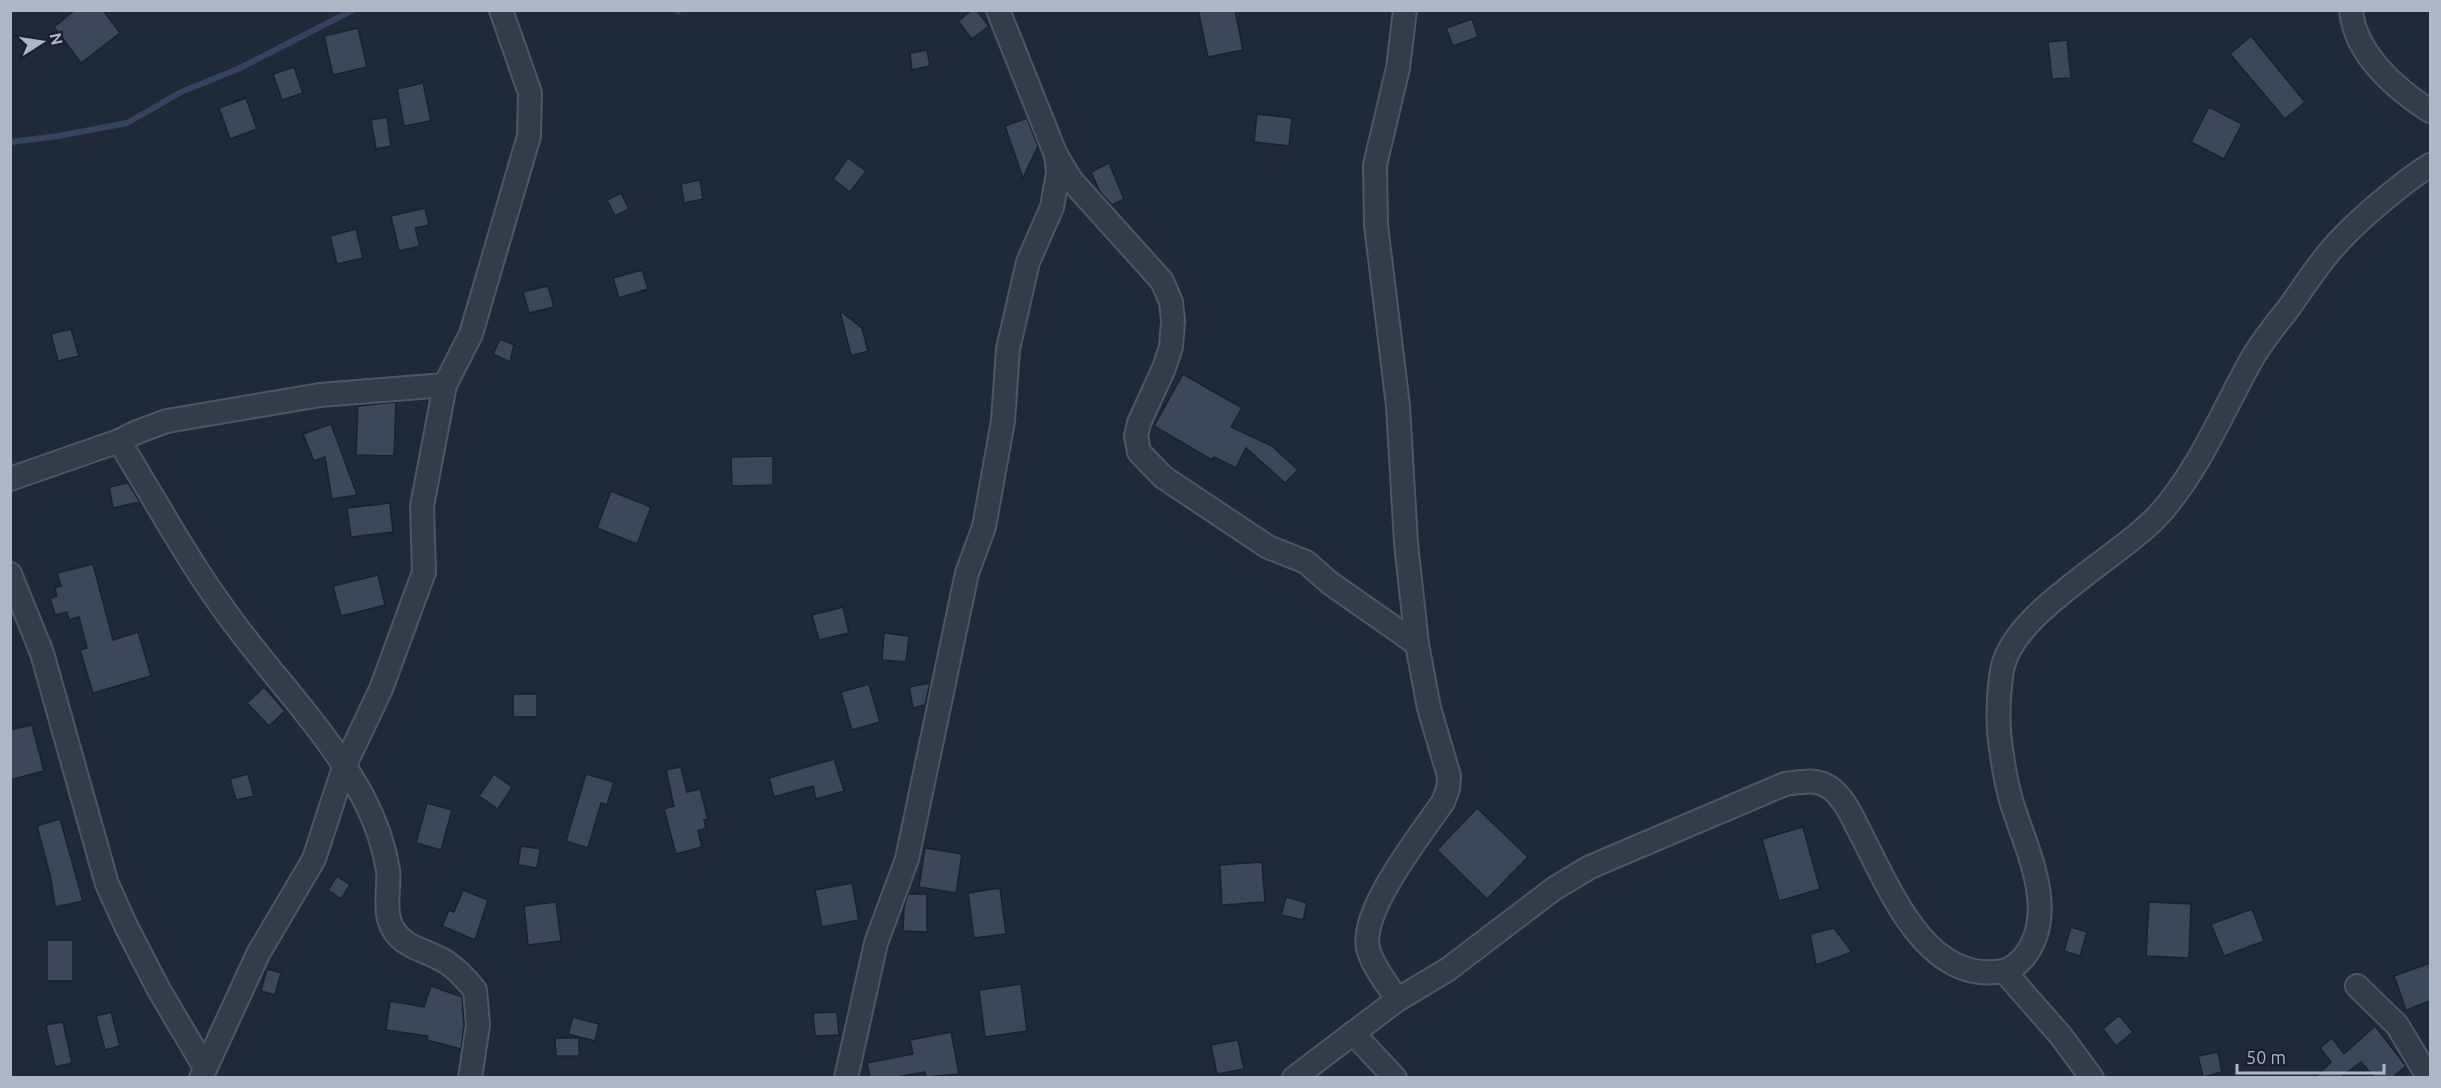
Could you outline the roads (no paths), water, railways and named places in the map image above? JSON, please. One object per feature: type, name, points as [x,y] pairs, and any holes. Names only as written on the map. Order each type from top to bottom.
[{"type":"street","points":[[202,1072],[258,954],[314,859],[344,766],[381,689],[423,572],[422,506],[445,385],[471,334],[529,136],[530,93],[501,10]]},
{"type":"street","points":[[998,10],[1056,155],[1071,180],[1161,281],[1171,302],[1173,321],[1170,347],[1164,368],[1139,423],[1136,436],[1139,452],[1163,477],[1268,547],[1306,562],[1330,583],[1417,644]]},
{"type":"street","points":[[1397,1000],[1371,957],[1367,937],[1386,886],[1443,802],[1448,789],[1447,766],[1429,708],[1417,644],[1406,543],[1398,406],[1376,225],[1375,165],[1398,68],[1405,10]]},
{"type":"street","points":[[2351,10],[2352,22],[2363,44],[2377,64],[2392,83],[2430,111]]},
{"type":"street","points":[[846,1077],[876,943],[907,859],[967,573],[984,527],[1003,421],[1008,349],[1028,262],[1052,207],[1058,173],[1056,155]]},
{"type":"street","points":[[1294,1077],[1397,1000],[1446,970],[1555,888],[1590,867],[1785,784],[1812,780],[1832,788],[1845,804],[1885,881],[1920,936],[1947,962],[1971,972],[2004,971],[2016,966],[2032,946],[2038,930],[2040,912],[2038,887],[2010,797],[2001,752],[1999,708],[2003,667],[2010,647],[2030,620],[2129,542],[2162,511],[2189,475],[2212,436],[2255,353],[2329,253],[2405,181],[2430,165]]},
{"type":"street","points":[[10,479],[119,441],[167,421],[321,395],[445,385]]},
{"type":"street","points":[[119,441],[183,547],[230,618],[344,766],[363,798],[384,849],[388,871],[387,907],[394,931],[408,944],[444,961],[475,990],[478,1025],[471,1077]]},
{"type":"street","points":[[10,574],[42,654],[107,884],[126,926],[202,1072]]},
{"type":"street","points":[[2004,971],[2054,1028],[2092,1077]]},
{"type":"street","points":[[2357,987],[2397,1025],[2429,1077]]},
{"type":"street","points":[[1353,1034],[1395,1077]]},
{"type":"waterway","points":[[10,142],[127,123],[181,92],[238,69],[353,10]]}]
